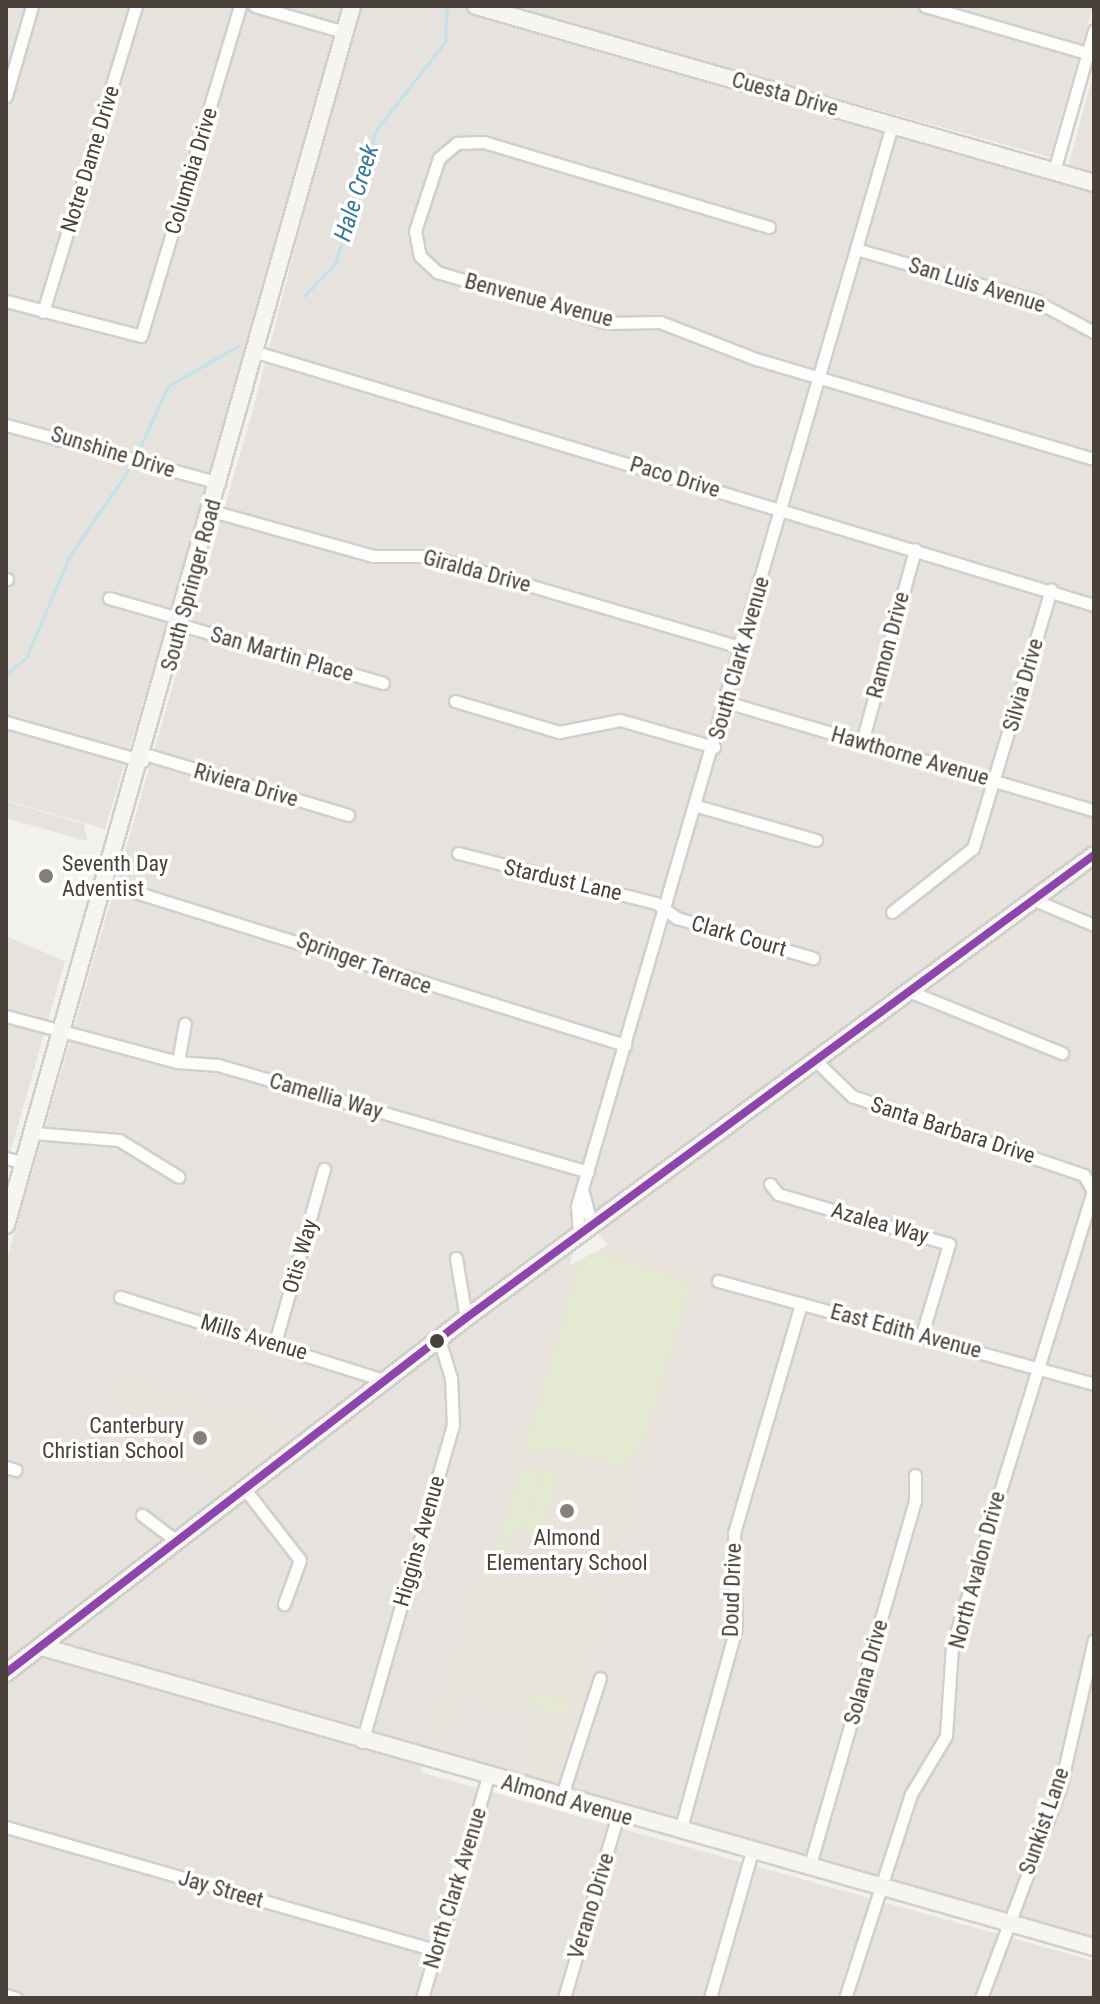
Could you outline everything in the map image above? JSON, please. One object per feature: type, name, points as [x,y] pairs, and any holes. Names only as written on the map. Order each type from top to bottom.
[{"type":"street","points":[[6,96],[32,6]]},
{"type":"street","name":"Notre Dame Drive","points":[[43,312],[136,6]]},
{"type":"street","name":"Columbia Drive","points":[[43,312],[141,336],[240,6]]},
{"type":"street","points":[[255,6],[344,32]]},
{"type":"street","name":"South Springer Road","points":[[6,1225],[103,882],[144,757],[352,6]]},
{"type":"street","name":"Cuesta Drive","points":[[476,6],[1094,183]]},
{"type":"street","points":[[925,6],[1091,54]]},
{"type":"street","points":[[1054,171],[1091,54],[1094,31]]},
{"type":"street","name":"South Clark Avenue","points":[[586,1231],[574,1223],[582,1190],[697,806],[892,125]]},
{"type":"street","name":"Benvenue Avenue","points":[[769,227],[484,142],[457,143],[439,158],[415,231],[420,256],[437,272],[608,323],[660,322],[818,377],[1094,459]]},
{"type":"street","name":"San Luis Avenue","points":[[856,249],[1034,300],[1094,332]]},
{"type":"street","points":[[6,301],[43,312]]},
{"type":"street","name":"Paco Drive","points":[[256,352],[1051,589],[1094,605]]},
{"type":"street","name":"Sunshine Drive","points":[[6,425],[219,483]]},
{"type":"street","name":"Giralda Drive","points":[[212,511],[373,556],[429,556],[741,647]]},
{"type":"street","name":"Ramon Drive","points":[[862,742],[915,549]]},
{"type":"street","name":"Silvia Drive","points":[[892,912],[973,848],[1051,589]]},
{"type":"street","name":"San Martin Place","points":[[109,598],[383,683]]},
{"type":"street","points":[[455,701],[559,732],[620,720],[714,747]]},
{"type":"street","name":"Hawthorne Avenue","points":[[726,702],[1094,810]]},
{"type":"street","points":[[6,722],[144,757]]},
{"type":"street","name":"Riviera Drive","points":[[144,757],[348,815]]},
{"type":"street","points":[[697,806],[816,840]]},
{"type":"street","name":"Stardust Lane","points":[[458,853],[666,910]]},
{"type":"street","points":[[6,1673],[174,1539],[466,1318],[1094,855]]},
{"type":"street","name":"Springer Terrace","points":[[103,882],[625,1045]]},
{"type":"street","points":[[1032,899],[1094,925]]},
{"type":"street","name":"Clark Court","points":[[666,910],[813,958]]},
{"type":"street","points":[[911,992],[1062,1053]]},
{"type":"street","name":"Camellia Way","points":[[6,1016],[178,1062],[218,1065],[588,1172]]},
{"type":"street","points":[[178,1062],[185,1024]]},
{"type":"street","name":"Santa Barbara Drive","points":[[817,1062],[852,1096],[1084,1175],[1093,1191]]},
{"type":"street","points":[[34,1133],[119,1140],[179,1177]]},
{"type":"street","points":[[6,1158],[25,1163]]},
{"type":"street","name":"Otis Way","points":[[275,1343],[324,1169]]},
{"type":"street","name":"Azalea Way","points":[[770,1184],[778,1194],[949,1244],[922,1334]]},
{"type":"street","name":"North Avalon Drive","points":[[845,1998],[911,1794],[946,1736],[952,1647],[1035,1366],[1093,1191]]},
{"type":"street","points":[[456,1258],[466,1318]]},
{"type":"street","name":"East Edith Avenue","points":[[718,1281],[922,1334],[1094,1384]]},
{"type":"street","name":"Mills Avenue","points":[[120,1297],[275,1343],[386,1381]]},
{"type":"street","name":"Doud Drive","points":[[680,1831],[736,1628],[734,1533],[801,1304]]},
{"type":"street","name":"Higgins Avenue","points":[[362,1742],[453,1425],[451,1378],[439,1339]]},
{"type":"street","name":"Solana Drive","points":[[809,1868],[915,1501],[915,1475]]},
{"type":"street","points":[[244,1488],[300,1560],[298,1584],[284,1604]]},
{"type":"street","points":[[142,1515],[174,1539]]},
{"type":"street","points":[[60,1632],[88,1660]]},
{"type":"street","name":"Sunkist Lane","points":[[981,1998],[1060,1788],[1094,1640]]},
{"type":"street","name":"Almond Avenue","points":[[42,1647],[362,1742],[1094,1947]]},
{"type":"street","points":[[561,1798],[600,1678]]},
{"type":"street","name":"North Clark Avenue","points":[[422,1998],[488,1777]]},
{"type":"street","name":"Verano Drive","points":[[564,1998],[618,1814]]},
{"type":"street","name":"Jay Street","points":[[6,1827],[435,1950]]},
{"type":"street","points":[[710,1998],[752,1852]]},
{"type":"street","points":[[6,1995],[16,1998]]},
{"type":"shaded area","points":[[6,6],[352,6],[105,829],[6,800]]},
{"type":"shaded area","points":[[358,6],[459,6],[884,133],[765,561],[893,135],[1094,192],[1094,1939],[558,1787],[707,1273],[608,1245],[592,1226],[579,1235],[569,1266],[420,1772],[1094,1961],[1094,1998],[6,1998],[6,1263],[254,406]]},
{"type":"shaded area","points":[[501,6],[1093,6],[1050,157]]},
{"type":"shaded area","points":[[1094,71],[1094,175],[1068,167]]},
{"type":"shaded area","points":[[6,801],[84,824],[87,841],[6,818]]},
{"type":"shaded area","points":[[6,936],[65,961],[6,1167]]},
{"type":"shaded area","name":"Almond Elementary School","points":[[608,1245],[707,1273],[558,1787],[426,1749],[569,1266]]},
{"type":"shaded area","name":"Canterbury Christian School","points":[[123,1375],[309,1427],[222,1496],[204,1478],[102,1449]]},
{"type":"shaded area","points":[[466,1703],[532,1724],[519,1773],[453,1753]]},
{"type":"green space","points":[[596,1254],[681,1278],[689,1289],[646,1432],[626,1467],[544,1445],[541,1455],[525,1451],[580,1263]]},
{"type":"green space","points":[[525,1465],[541,1469],[523,1529],[513,1527],[503,1561],[492,1558]]},
{"type":"green space","points":[[543,1470],[559,1474],[541,1534],[525,1530]]},
{"type":"green space","points":[[533,1692],[569,1703],[565,1716],[529,1705]]},
{"type":"waterway","name":"Hale Creek","points":[[304,296],[335,264],[376,130],[445,42],[447,6]]},
{"type":"waterway","name":"Hale Creek","points":[[140,447],[168,386],[238,346]]},
{"type":"waterway","name":"Hale Creek","points":[[6,674],[26,658],[69,557],[129,469]]},
{"type":"transit line","points":[[6,1673],[466,1318],[1094,855]]},
{"type":"place","name":"Seventh Day Adventist","points":[[46,876]]},
{"type":"place","name":"Canterbury Christian School","points":[[200,1438]]},
{"type":"place","name":"Almond Elementary School","points":[[567,1511]]}]
